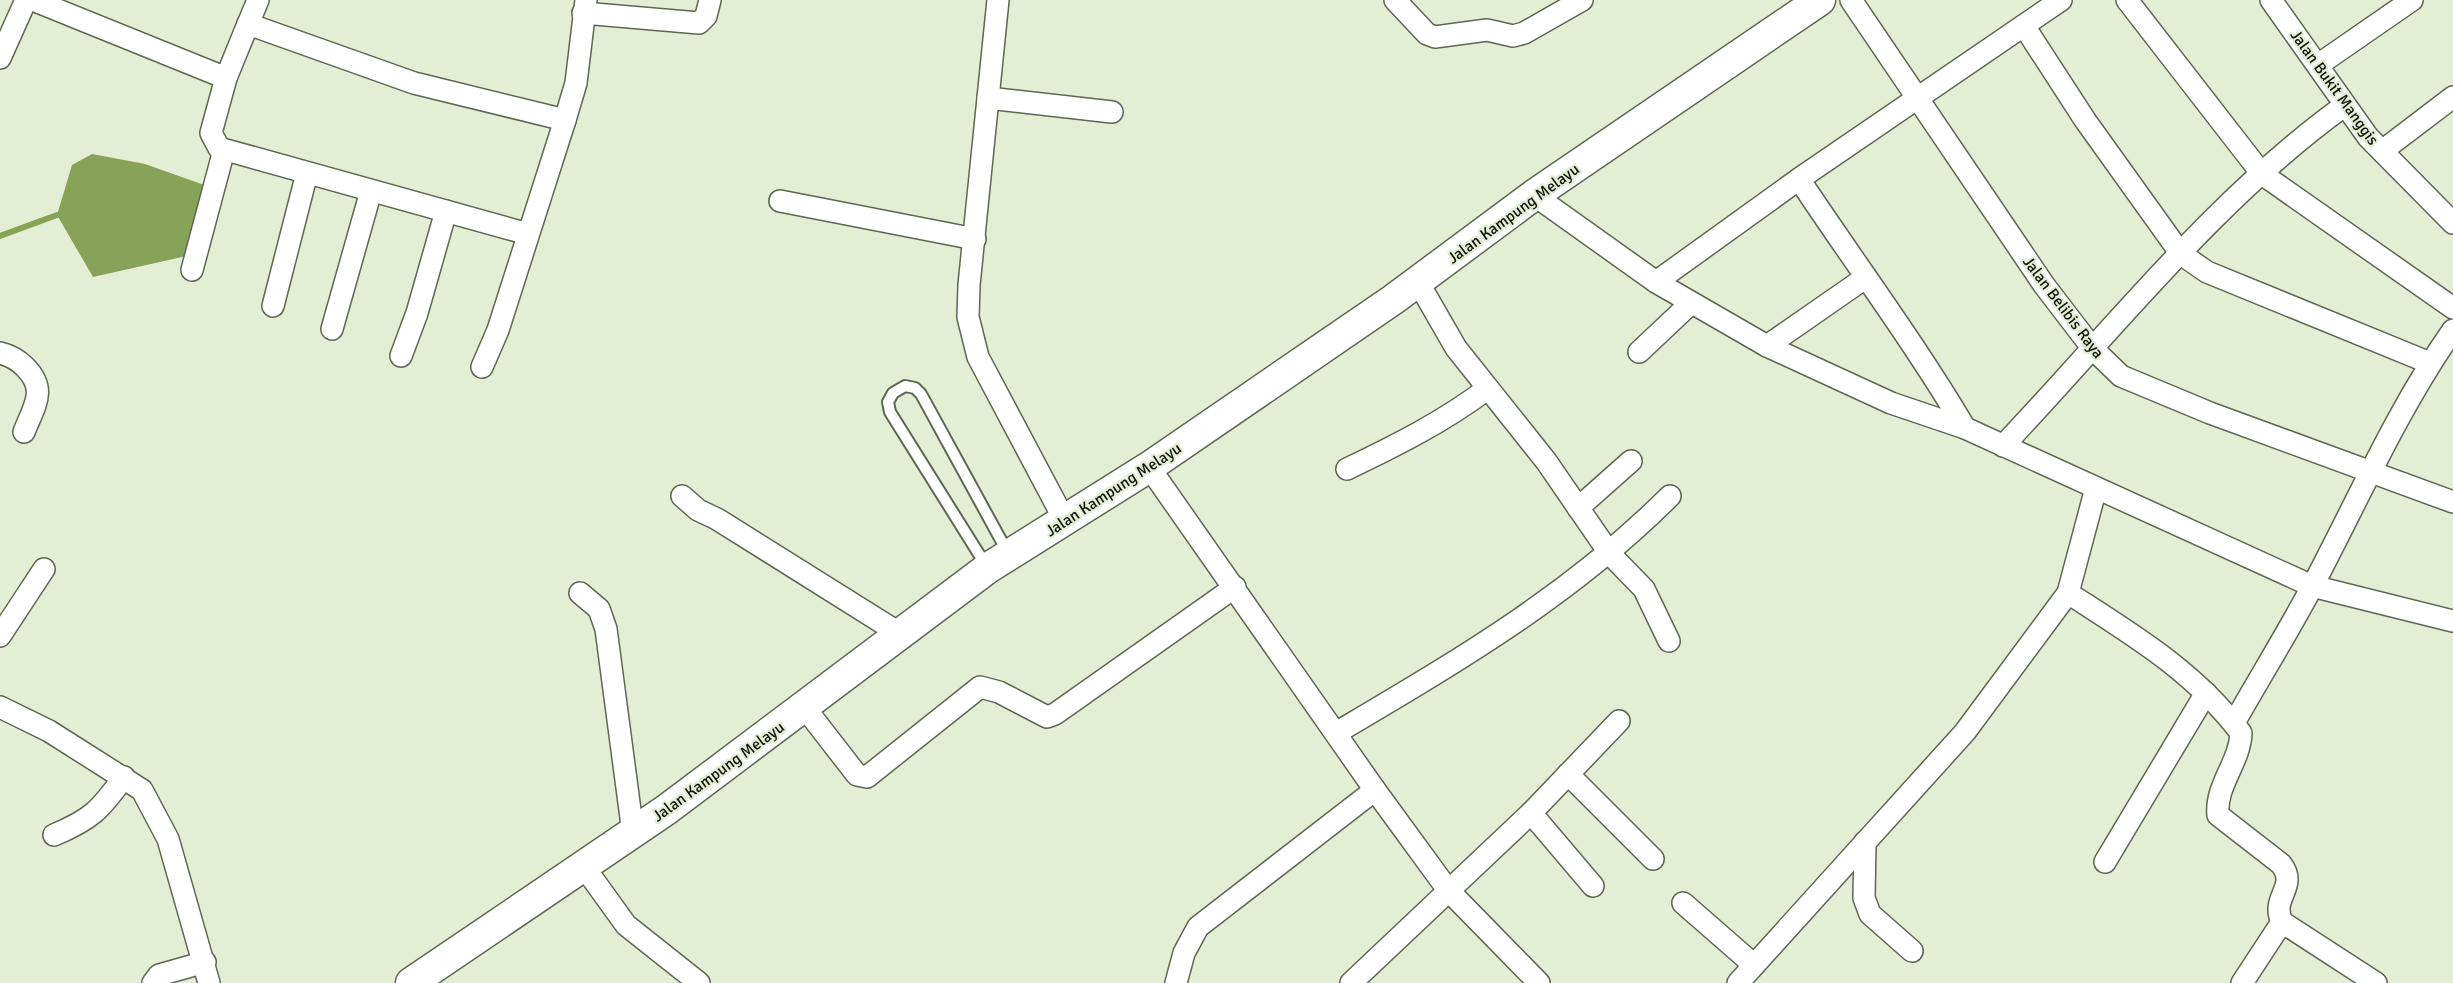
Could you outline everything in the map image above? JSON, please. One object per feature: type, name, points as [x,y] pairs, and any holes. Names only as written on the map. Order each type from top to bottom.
[{"type":"main road","name":"Jalan Kampung Melayu","points":[[411,983],[582,864],[633,832],[805,708],[998,562],[1149,466],[1418,282],[1534,195],[1820,0]]},
{"type":"street","points":[[0,58],[26,0]]},
{"type":"street","points":[[33,0],[226,78]]},
{"type":"street","points":[[258,0],[226,78],[211,133],[212,140],[224,150],[528,234]]},
{"type":"street","points":[[482,367],[498,330],[576,83],[584,7],[699,23],[706,16],[710,0]]},
{"type":"street","points":[[998,0],[968,316],[978,357],[1065,521]]},
{"type":"street","points":[[1395,0],[1426,34],[1435,37],[1487,30],[1513,36],[1524,33],[1575,2]]},
{"type":"street","name":"Jalan Belibis Raya","points":[[1851,0],[2044,285],[2092,349],[2130,381],[2370,473],[2453,502]]},
{"type":"street","points":[[1656,282],[1799,179],[2061,0]]},
{"type":"street","points":[[2127,0],[2262,174],[2453,308]]},
{"type":"street","name":"Jalan Bukit Manggis","points":[[2271,0],[2318,65],[2344,106],[2382,151],[2453,223]]},
{"type":"street","points":[[2318,65],[2412,0]]},
{"type":"street","points":[[248,24],[414,83],[565,120]]},
{"type":"street","points":[[2024,26],[2085,120],[2181,254],[2207,272],[2430,363]]},
{"type":"street","points":[[2382,151],[2453,97]]},
{"type":"street","points":[[988,98],[1112,112]]},
{"type":"street","points":[[2003,446],[2181,254],[2262,174],[2310,131],[2344,106]]},
{"type":"street","points":[[192,270],[224,150]]},
{"type":"street","points":[[273,306],[307,173]]},
{"type":"street","points":[[1799,179],[1865,278],[1906,332],[1965,428]]},
{"type":"street","points":[[332,329],[371,191]]},
{"type":"street","points":[[1534,195],[1656,282],[1767,346],[1891,403],[1965,428],[2313,586],[2453,621]]},
{"type":"street","points":[[780,201],[975,239]]},
{"type":"street","points":[[401,356],[417,313],[446,211]]},
{"type":"street","points":[[1767,346],[1865,278]]},
{"type":"street","points":[[1418,282],[1456,348],[1546,461],[1610,554],[1644,589],[1669,641]]},
{"type":"street","points":[[1639,352],[1691,303]]},
{"type":"street","points":[[2234,723],[2313,586],[2370,473],[2430,363],[2453,330]]},
{"type":"street","points":[[0,353],[19,362],[34,376],[38,386],[38,397],[24,432]]},
{"type":"street","points":[[1347,469],[1452,416],[1487,389]]},
{"type":"street","points":[[1578,508],[1631,461]]},
{"type":"street","points":[[1149,466],[1375,790],[1448,890],[1534,981]]},
{"type":"street","points":[[1738,983],[1965,732],[2068,593],[2096,488]]},
{"type":"street","points":[[682,496],[698,510],[902,635]]},
{"type":"street","points":[[1336,733],[1475,651],[1610,554],[1670,496]]},
{"type":"street","points":[[0,636],[44,569]]},
{"type":"street","points":[[805,708],[857,775],[867,777],[980,687],[999,692],[1047,717],[1055,714],[1235,587]]},
{"type":"street","points":[[580,593],[599,609],[606,629],[633,832]]},
{"type":"street","points":[[2068,593],[2150,645],[2186,673],[2234,723],[2241,733],[2241,745],[2216,802],[2218,815],[2281,864],[2287,872],[2289,879],[2278,906],[2282,922],[2376,983]]},
{"type":"street","points":[[2105,862],[2206,693]]},
{"type":"street","points":[[0,707],[49,731],[142,790],[168,839],[210,983]]},
{"type":"street","points":[[1351,983],[1531,813],[1619,721]]},
{"type":"street","points":[[1568,774],[1653,859]]},
{"type":"street","points":[[54,835],[85,822],[102,807],[124,777]]},
{"type":"street","points":[[1176,983],[1184,953],[1198,927],[1375,790]]},
{"type":"street","points":[[1531,813],[1593,886]]},
{"type":"street","points":[[1865,842],[1864,898],[1870,914],[1912,951]]},
{"type":"street","points":[[582,864],[626,925],[642,941],[699,983]]},
{"type":"street","points":[[1683,903],[1754,965]]},
{"type":"street","points":[[2242,983],[2282,922]]},
{"type":"street","points":[[153,983],[159,975],[205,962]]},
{"type":"lane","points":[[905,386],[915,388],[921,394],[998,562],[890,412],[888,402],[893,393],[905,386]]},
{"type":"shaded area","points":[[92,154],[145,164],[207,186],[191,255],[93,277],[57,215],[72,165]]},
{"type":"waterway","points":[[0,236],[57,215]]}]
